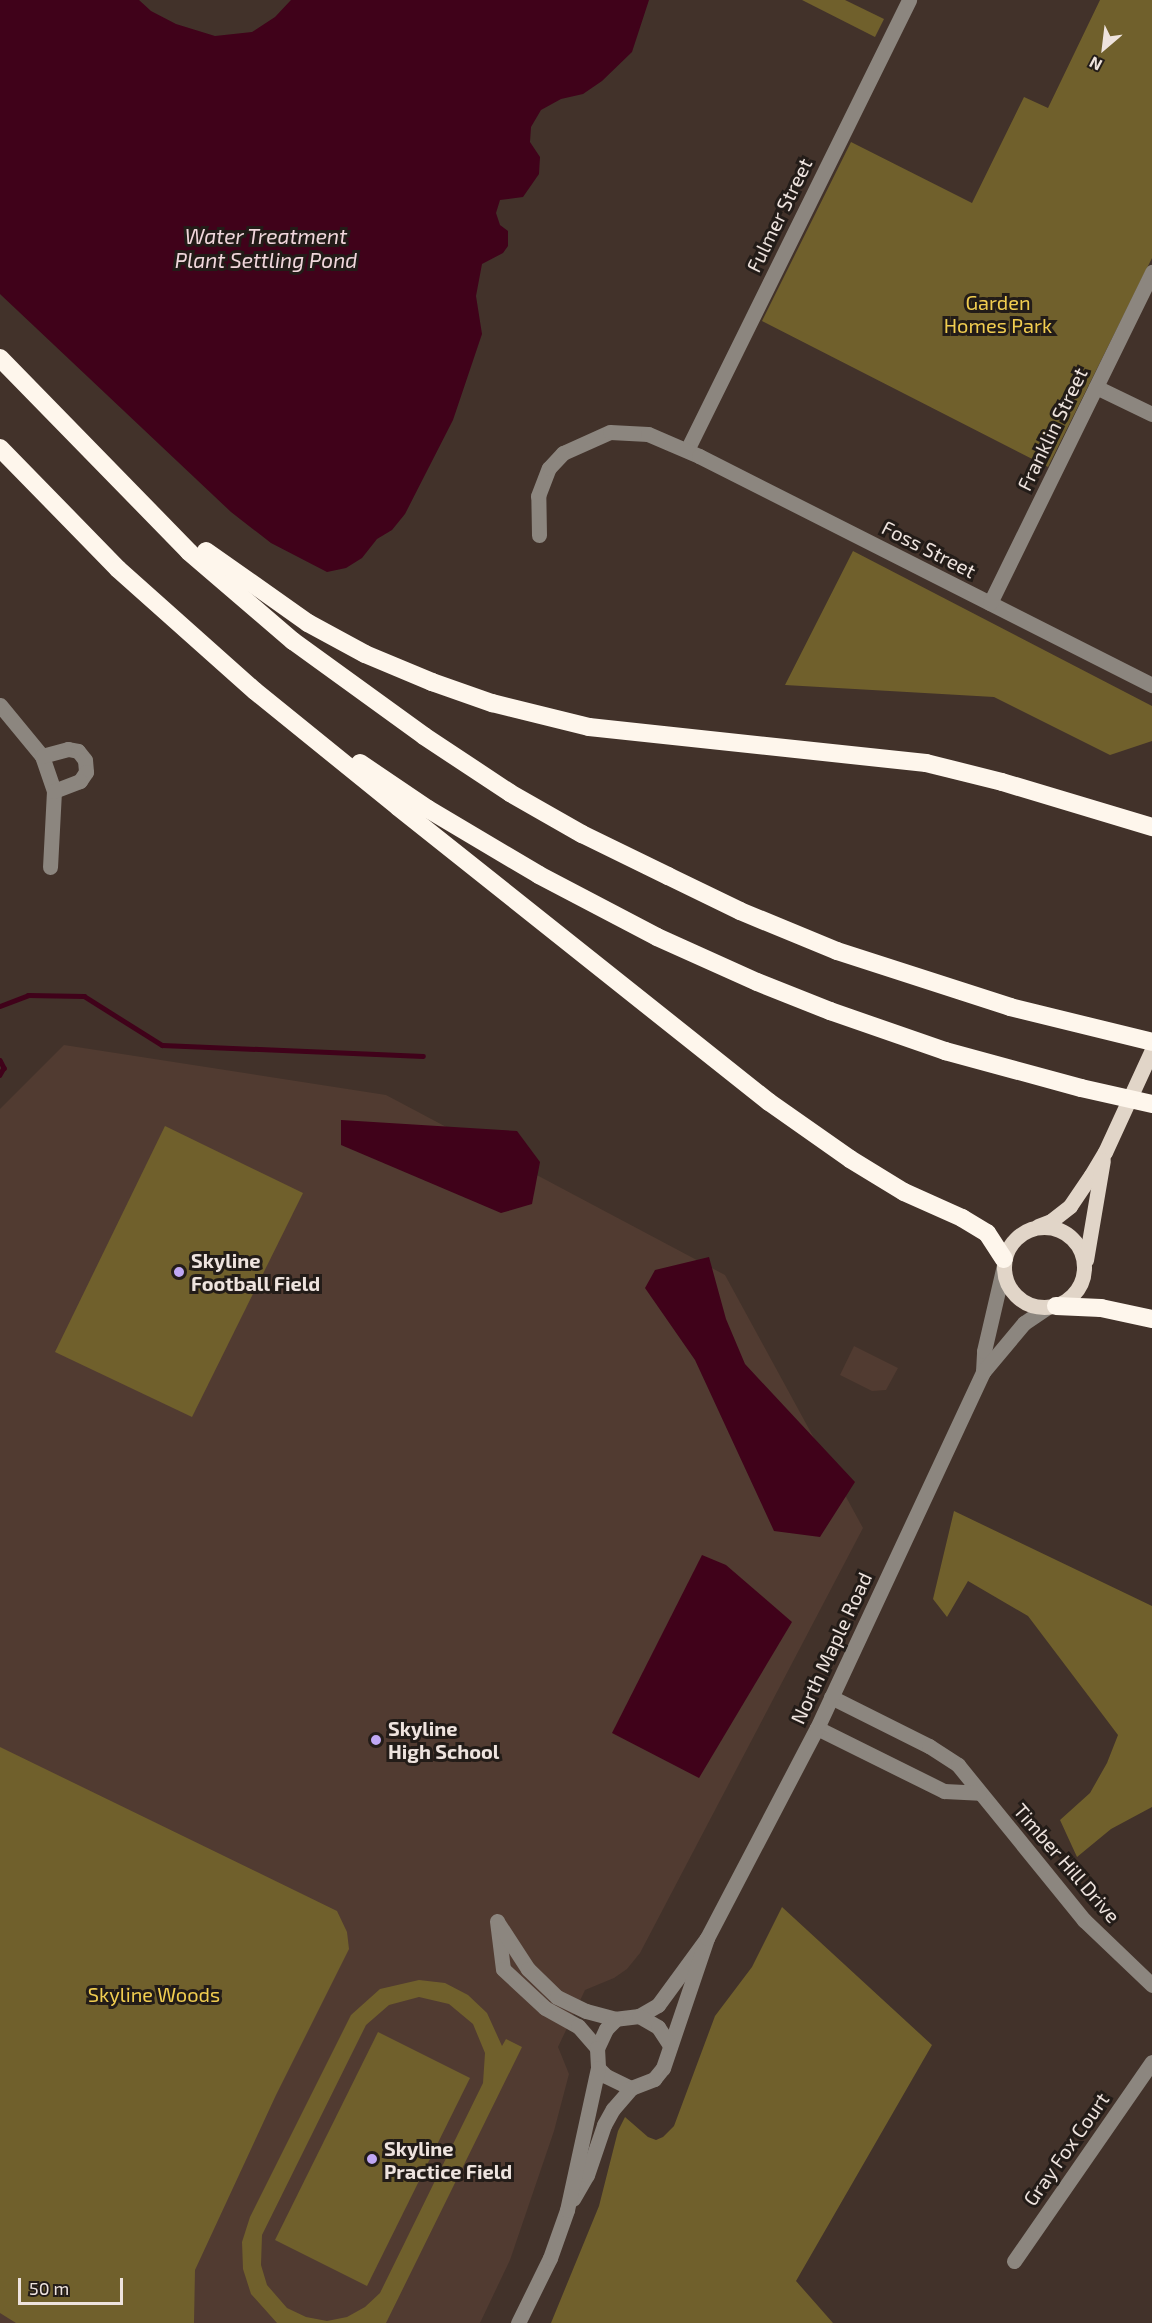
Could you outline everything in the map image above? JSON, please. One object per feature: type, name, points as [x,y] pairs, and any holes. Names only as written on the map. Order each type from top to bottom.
[{"type":"highway","points":[[0,358],[189,552],[293,641],[433,742],[510,793],[582,834],[740,911],[837,951],[998,1004],[1108,1033],[1152,1042]]},
{"type":"highway","points":[[0,448],[118,569],[255,691],[769,1102],[886,1181],[962,1218],[987,1233],[1004,1262]]},
{"type":"highway","points":[[117,479],[219,562],[308,623],[365,654],[432,682],[492,703],[589,727],[926,763],[1002,782],[1152,827]]},
{"type":"highway","points":[[255,691],[428,809],[539,875],[657,937],[757,982],[830,1011],[945,1050],[1081,1089],[1152,1104]]},
{"type":"highway","points":[[1052,1306],[1101,1308],[1152,1319]]},
{"type":"main road","points":[[1105,1152],[1084,1277],[1078,1290],[1068,1299],[1052,1306],[1037,1306],[1016,1296],[1009,1287],[1004,1262],[1016,1238],[1070,1206],[1105,1152],[1152,1050]]},
{"type":"main road","points":[[1038,1227],[1051,1226],[1064,1231],[1082,1250],[1085,1263]]},
{"type":"street","name":"Fulmer Street","points":[[687,450],[909,0]]},
{"type":"street","name":"Franklin Street","points":[[990,603],[1152,272]]},
{"type":"street","points":[[1096,387],[1152,414]]},
{"type":"street","name":"Foss Street","points":[[539,535],[538,496],[549,468],[563,453],[610,432],[648,434],[687,450],[1152,685]]},
{"type":"street","points":[[0,705],[42,756],[54,791],[50,867]]},
{"type":"street","points":[[42,756],[68,749],[78,751],[85,760],[86,772],[80,781],[54,791]]},
{"type":"street","name":"North Maple Road","points":[[983,1372],[984,1351],[1004,1262]]},
{"type":"street","name":"North Maple Road","points":[[669,2044],[707,1938],[816,1728],[983,1372],[1024,1323],[1052,1306]]},
{"type":"street","name":"Timber Hill Drive","points":[[831,1697],[929,1746],[958,1765],[1084,1920],[1152,1984]]},
{"type":"street","points":[[816,1728],[944,1791],[979,1793]]},
{"type":"street","points":[[567,2210],[587,2175],[604,2125],[613,2109],[631,2088],[654,2079],[663,2068],[669,2044],[658,2028],[639,2016],[616,2019],[586,2011],[549,1991],[528,1969],[497,1921],[504,1969],[545,2008],[578,2026],[597,2048]]},
{"type":"street","name":"North Maple Road","points":[[639,2016],[658,2005],[707,1938]]},
{"type":"street","points":[[518,2323],[550,2258],[567,2210],[598,2068],[597,2048],[606,2029],[616,2019]]},
{"type":"street","name":"Gray Fox Court","points":[[1014,2261],[1152,2062]]},
{"type":"street","points":[[598,2068],[612,2080],[631,2088]]},
{"type":"shaded area","name":"Skyline High School","points":[[64,1045],[386,1095],[725,1275],[863,1528],[640,1953],[627,1969],[614,1978],[585,1990],[558,2047],[569,2074],[554,2131],[510,2260],[480,2323],[0,2323],[0,1109]]},
{"type":"shaded area","points":[[854,1346],[898,1368],[886,1390],[872,1391],[840,1375]]},
{"type":"green space","points":[[802,0],[845,0],[884,19],[875,37]]},
{"type":"green space","name":"Garden Homes Park","points":[[1100,0],[1152,0],[1152,258],[1048,467],[762,321],[851,142],[972,203],[1024,97],[1048,108]]},
{"type":"green space","points":[[853,551],[1152,706],[1152,741],[1110,755],[994,697],[785,685]]},
{"type":"green space","name":"Skyline Football Field","points":[[165,1126],[303,1193],[192,1417],[55,1352]]},
{"type":"green space","points":[[954,1511],[1152,1606],[1152,1807],[1111,1829],[1077,1857],[1060,1820],[1090,1793],[1107,1763],[1118,1735],[1028,1616],[968,1581],[947,1617],[933,1599]]},
{"type":"green space","name":"Skyline Woods","points":[[0,1747],[337,1911],[347,1932],[349,1949],[276,2095],[195,2270],[194,2323],[16,2323],[0,2313]]},
{"type":"green space","points":[[782,1907],[932,2045],[796,2281],[833,2323],[551,2323],[599,2206],[618,2131],[625,2117],[648,2137],[656,2140],[663,2137],[674,2126],[715,2016],[752,1967]]},
{"type":"green space","points":[[419,1980],[445,1983],[468,1995],[487,2013],[502,2046],[506,2039],[522,2047],[386,2323],[277,2323],[251,2294],[243,2269],[242,2242],[250,2217],[351,2015],[380,1989]],"holes":[[[419,1997],[449,2004],[473,2024],[485,2053],[483,2083],[380,2293],[365,2307],[347,2317],[327,2321],[306,2317],[287,2308],[267,2285],[261,2265],[262,2235],[366,2025],[389,2005]]]},
{"type":"green space","name":"Skyline Practice Field","points":[[378,2032],[470,2078],[367,2286],[275,2240]]},
{"type":"water","name":"Water Treatment Plant Settling Pond","points":[[0,0],[139,0],[151,11],[176,24],[215,36],[252,32],[275,17],[291,0],[649,0],[632,52],[602,81],[583,94],[561,99],[541,110],[531,127],[530,142],[540,157],[539,174],[523,197],[500,200],[496,213],[500,225],[508,231],[508,246],[503,253],[482,264],[476,296],[482,334],[453,420],[405,514],[392,530],[377,539],[362,558],[346,568],[327,572],[271,543],[231,512],[0,294]]},
{"type":"water","points":[[341,1120],[517,1131],[540,1162],[532,1204],[501,1213],[341,1145]]},
{"type":"water","points":[[709,1257],[726,1319],[745,1364],[855,1482],[820,1537],[774,1531],[695,1360],[645,1288],[655,1270]]},
{"type":"water","points":[[702,1555],[726,1565],[792,1622],[699,1778],[612,1733]]},
{"type":"waterway","points":[[0,1006],[28,995],[84,996],[162,1045],[423,1056]]},
{"type":"waterway","points":[[0,1060],[4,1068],[0,1075]]},
{"type":"place","name":"Skyline Football Field","points":[[179,1272]]},
{"type":"place","name":"Skyline High School","points":[[376,1740]]},
{"type":"place","name":"Skyline Practice Field","points":[[372,2159]]}]
